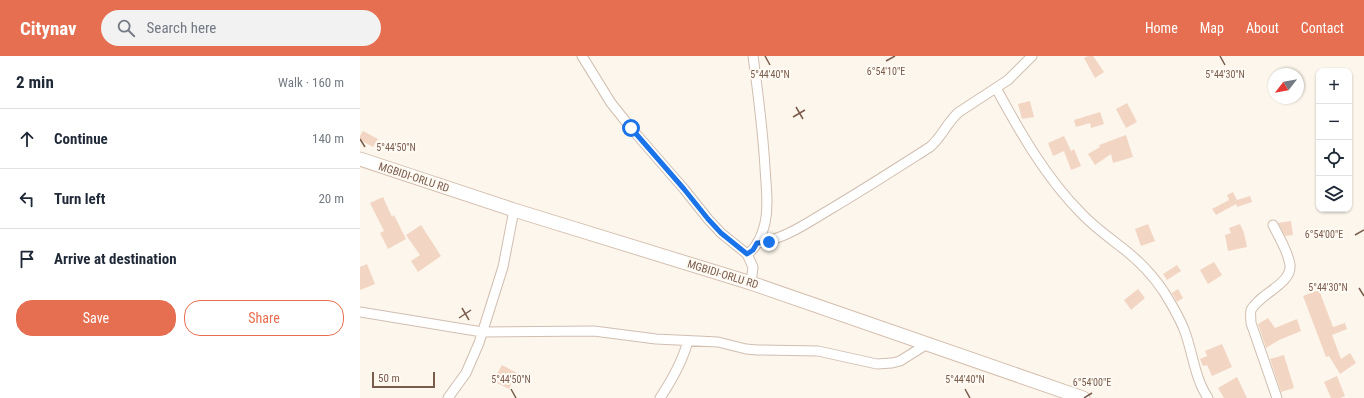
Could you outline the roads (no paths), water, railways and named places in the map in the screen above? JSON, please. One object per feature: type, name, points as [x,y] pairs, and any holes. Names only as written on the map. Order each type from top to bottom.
[{"type":"main road","name":"MGBIDI-ORLU RD","points":[[360,159],[514,210],[751,283],[1083,398]]},
{"type":"street","points":[[582,56],[611,103],[631,128],[708,219],[721,233],[747,254],[753,267],[751,283]]},
{"type":"street","points":[[747,254],[753,250],[765,223],[767,196],[764,149],[754,56]]},
{"type":"street","points":[[757,243],[769,242],[809,222],[930,147],[936,142],[952,118],[1008,80],[1032,56]]},
{"type":"street","points":[[996,88],[1008,111],[1046,171],[1065,197],[1082,215],[1126,250],[1148,273],[1163,292],[1178,316],[1185,332],[1195,367],[1208,398]]},
{"type":"street","points":[[448,398],[466,373],[479,343],[504,267],[514,210]]},
{"type":"street","points":[[1273,225],[1290,266],[1287,277],[1262,298],[1251,311],[1251,323],[1277,398]]},
{"type":"street","points":[[360,312],[482,332],[594,331],[688,342],[718,342],[757,350],[818,352],[877,364],[892,363],[900,360],[927,344]]},
{"type":"street","points":[[660,398],[675,376],[684,356],[688,342]]}]
